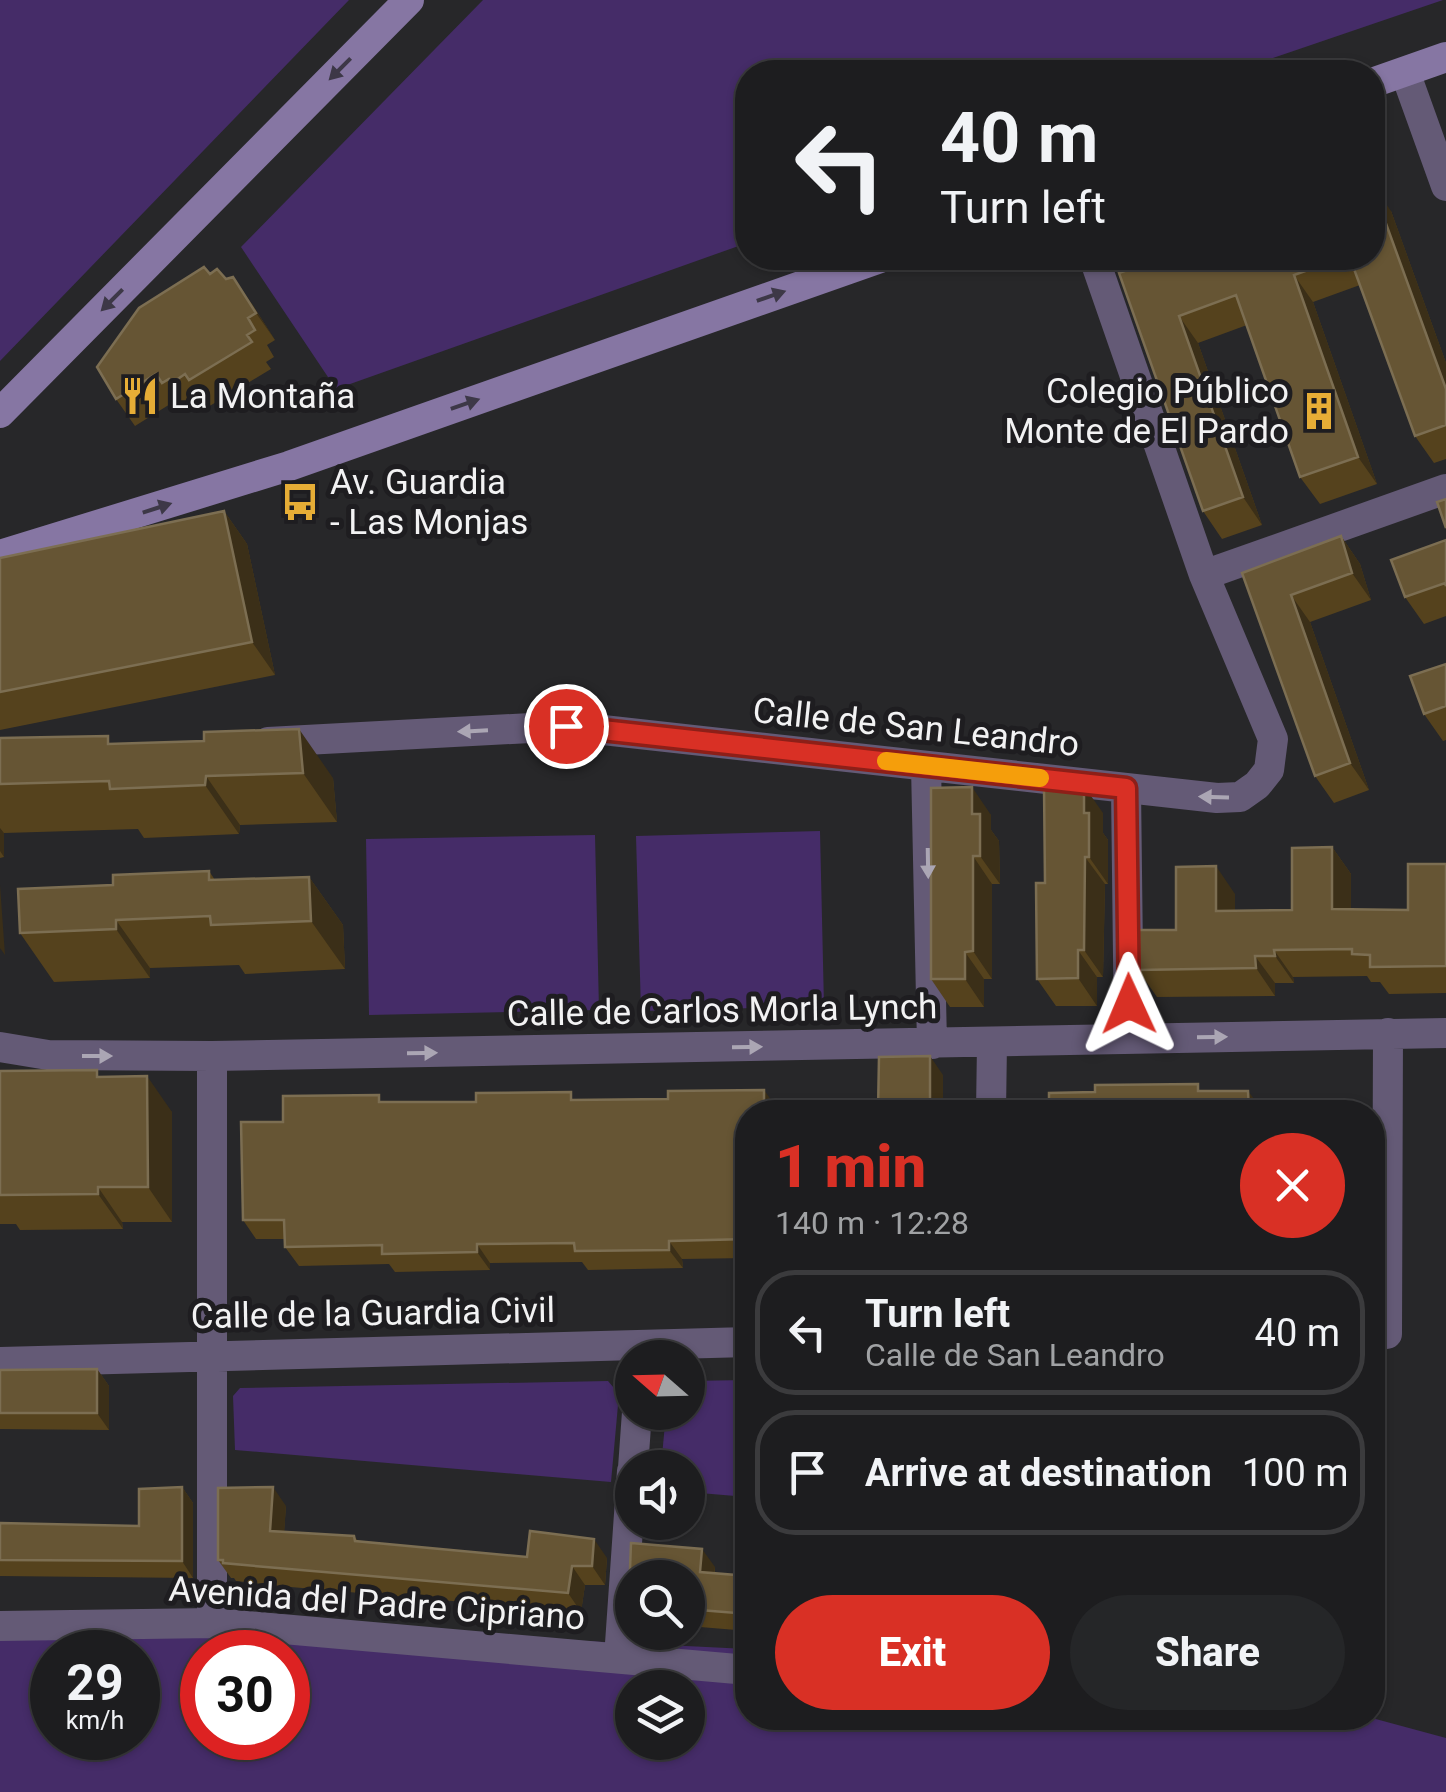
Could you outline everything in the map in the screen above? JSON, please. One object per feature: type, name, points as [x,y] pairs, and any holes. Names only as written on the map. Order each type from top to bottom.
[{"type":"street","points":[[0,413],[409,0]]},
{"type":"street","points":[[1385,79],[1446,57]]},
{"type":"street","points":[[1404,72],[1446,186]]},
{"type":"street","points":[[0,555],[289,466],[846,270]]},
{"type":"street","name":"Calle de San Leandro","points":[[248,743],[566,726],[1217,798],[1240,797],[1257,786],[1269,770],[1273,738],[1204,575],[1098,270]]},
{"type":"street","points":[[1204,575],[1446,488]]},
{"type":"street","points":[[0,537],[64,538]]},
{"type":"street","points":[[926,766],[932,1044]]},
{"type":"street","points":[[1126,788],[1130,1039]]},
{"type":"street","points":[[1385,1146],[1388,1033]]},
{"type":"street","name":"Calle de Carlos Morla Lynch","points":[[0,1047],[48,1056],[212,1056],[1446,1033]]},
{"type":"street","points":[[991,1100],[992,1043]]},
{"type":"street","points":[[212,1056],[212,1623]]},
{"type":"street","name":"Calle de la Guardia Civil","points":[[705,1346],[735,1343]]},
{"type":"street","name":"Calle de la Guardia Civil","points":[[0,1362],[212,1354],[615,1351]]},
{"type":"street","points":[[620,1658],[628,1540]]},
{"type":"street","name":"Avenida del Padre Cipriano","points":[[0,1626],[212,1623],[735,1669]]},
{"type":"shaded area","points":[[0,0],[349,0],[0,361]]},
{"type":"shaded area","points":[[483,0],[1443,0],[1267,60],[735,60],[735,247],[336,389],[241,247]]},
{"type":"shaded area","points":[[820,831],[824,1006],[641,1011],[636,836]]},
{"type":"shaded area","points":[[595,835],[599,1010],[369,1015],[366,839]]},
{"type":"shaded area","points":[[735,1380],[735,1496],[705,1493],[705,1450],[663,1450],[664,1430],[705,1430],[705,1381]]},
{"type":"shaded area","points":[[608,1381],[615,1389],[611,1482],[235,1450],[233,1396],[240,1388]]},
{"type":"shaded area","points":[[0,1612],[615,1642],[615,1650],[735,1648],[735,1730],[1385,1730],[1385,1722],[1446,1738],[1446,1792],[0,1792]]},
{"type":"building","points":[[1385,221],[1446,389],[1446,425],[1415,436],[1354,270],[1385,270]]},
{"type":"building","points":[[204,267],[210,274],[217,269],[226,279],[233,277],[256,313],[248,318],[255,330],[247,335],[252,342],[189,380],[185,374],[172,383],[169,379],[162,383],[156,374],[116,399],[97,367],[139,308]]},
{"type":"building","points":[[1308,270],[1294,275],[1358,457],[1300,477],[1236,295],[1179,316],[1243,497],[1203,511],[1119,273]]},
{"type":"building","points":[[1446,499],[1446,528],[1437,502]]},
{"type":"building","points":[[224,511],[252,642],[0,692],[0,558]]},
{"type":"building","points":[[1341,536],[1352,573],[1291,595],[1350,763],[1315,776],[1242,573]]},
{"type":"building","points":[[1446,540],[1446,586],[1445,583],[1405,597],[1391,560]]},
{"type":"building","points":[[1446,664],[1446,706],[1424,714],[1410,676]]},
{"type":"building","points":[[299,729],[303,773],[206,776],[205,785],[110,789],[109,781],[0,784],[0,738],[108,736],[108,744],[204,741],[204,732]]},
{"type":"building","points":[[1044,786],[1084,786],[1084,813],[1089,813],[1084,950],[1078,950],[1078,978],[1037,979],[1036,883],[1045,883]]},
{"type":"building","points":[[972,787],[972,814],[980,814],[980,856],[973,856],[973,951],[965,952],[965,979],[931,979],[931,788]]},
{"type":"building","points":[[1332,847],[1332,909],[1408,910],[1408,864],[1446,864],[1446,966],[1370,967],[1370,955],[1352,954],[1352,949],[1274,950],[1275,956],[1255,956],[1256,968],[1138,970],[1138,930],[1176,930],[1176,867],[1216,866],[1216,911],[1292,910],[1292,848]]},
{"type":"building","points":[[209,871],[209,880],[309,877],[311,921],[211,925],[210,916],[116,920],[116,929],[20,933],[18,889],[113,885],[113,875]]},
{"type":"building","points":[[930,1056],[930,1100],[878,1100],[879,1057]]},
{"type":"building","points":[[97,1070],[97,1077],[147,1076],[148,1187],[98,1187],[98,1194],[0,1195],[0,1071]]},
{"type":"building","points":[[1198,1084],[1198,1091],[1248,1091],[1248,1100],[1049,1100],[1049,1093],[1095,1092],[1095,1085]]},
{"type":"building","points":[[764,1090],[764,1100],[735,1100],[735,1239],[669,1241],[669,1250],[575,1251],[574,1243],[477,1244],[477,1252],[382,1254],[382,1245],[285,1247],[284,1220],[243,1220],[241,1122],[283,1122],[283,1096],[379,1095],[379,1102],[476,1102],[476,1093],[571,1092],[571,1100],[668,1099],[668,1091]]},
{"type":"building","points":[[97,1369],[97,1413],[0,1413],[0,1370]]},
{"type":"building","points":[[182,1487],[182,1561],[0,1560],[0,1523],[139,1526],[139,1489]]},
{"type":"building","points":[[273,1487],[270,1531],[354,1536],[355,1541],[527,1557],[530,1531],[594,1539],[592,1566],[572,1566],[568,1593],[218,1560],[218,1488]]},
{"type":"building","points":[[631,1543],[702,1549],[701,1560],[630,1560]]},
{"type":"building","points":[[705,1572],[735,1575],[735,1613],[705,1610]]},
{"type":"slow traffic","points":[[886,761],[1040,778]]},
{"type":"place","name":"La Montaña","points":[[140,396]]},
{"type":"place","name":"Colegio Público Monte de El Pardo","points":[[1319,411]]},
{"type":"place","name":"Av. Guardia - Las Monjas","points":[[300,502]]},
{"type":"route","points":[[566,726],[1126,788],[1129,1004]]}]
